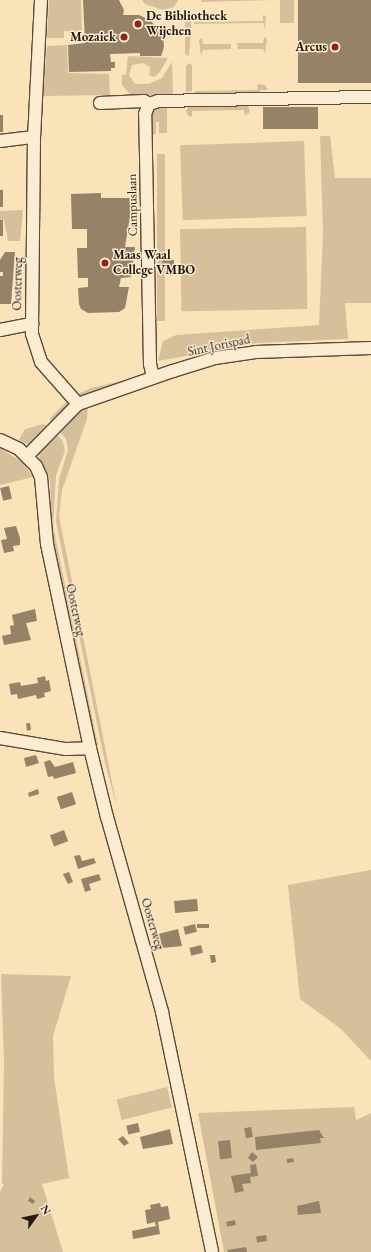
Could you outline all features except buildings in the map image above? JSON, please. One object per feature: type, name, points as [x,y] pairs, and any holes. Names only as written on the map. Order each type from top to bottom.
[{"type":"street","name":"Oosterweg","points":[[41,0],[34,137],[32,334],[41,362],[72,394],[78,404]]},
{"type":"street","points":[[100,103],[144,101],[149,104],[158,101],[371,97]]},
{"type":"street","name":"Campuslaan","points":[[149,104],[145,114],[150,332],[153,377]]},
{"type":"street","points":[[0,141],[34,137]]},
{"type":"street","points":[[0,330],[32,324]]},
{"type":"street","name":"Sint Jorispad","points":[[78,404],[153,377],[236,354],[277,350],[371,348]]},
{"type":"street","points":[[0,440],[19,449],[27,456],[78,404]]},
{"type":"street","name":"Oosterweg","points":[[27,456],[41,477],[48,551],[90,748],[106,817],[162,1012],[212,1252]]},
{"type":"street","points":[[0,738],[66,749],[90,748]]},
{"type":"shaded area","points":[[49,0],[81,0],[82,32],[64,31],[64,38],[47,38]]},
{"type":"shaded area","points":[[142,0],[178,0],[174,7],[163,10],[145,4]]},
{"type":"shaded area","points":[[201,0],[274,0],[201,2]]},
{"type":"shaded area","points":[[280,0],[294,0],[294,23],[280,23]]},
{"type":"shaded area","points":[[263,15],[266,16],[265,29],[263,23],[194,24],[194,22],[263,21]]},
{"type":"shaded area","points":[[188,16],[191,16],[191,28],[185,28],[185,19]]},
{"type":"shaded area","points":[[185,31],[191,31],[189,56],[185,54]]},
{"type":"shaded area","points":[[264,37],[267,39],[265,54],[263,49],[238,49],[237,43],[263,43]]},
{"type":"shaded area","points":[[202,38],[203,44],[231,44],[231,49],[203,50],[201,56],[199,40]]},
{"type":"shaded area","points":[[67,45],[68,73],[109,74],[110,95],[43,96],[47,46]]},
{"type":"shaded area","points":[[128,56],[168,58],[160,72],[154,77],[149,75],[150,67],[143,63],[132,65],[129,75],[135,84],[148,84],[162,78],[172,62],[173,95],[130,94],[122,85],[122,75],[126,75]]},
{"type":"shaded area","points":[[189,63],[192,65],[192,91],[186,92],[186,66]]},
{"type":"shaded area","points":[[258,84],[265,85],[268,90],[260,90],[260,93],[195,94],[195,91],[257,90]]},
{"type":"shaded area","points":[[167,105],[167,133],[159,133],[159,122],[156,122],[156,134],[153,134],[150,118],[153,107]]},
{"type":"shaded area","points":[[248,105],[250,112],[245,116],[244,110],[192,111],[192,117],[188,116],[186,111],[189,106]]},
{"type":"shaded area","points":[[320,136],[330,136],[335,178],[371,178],[371,303],[345,303],[348,339],[257,343],[158,361],[163,341],[176,335],[319,325],[323,232]]},
{"type":"shaded area","points":[[304,141],[307,216],[183,220],[180,145]]},
{"type":"shaded area","points":[[157,154],[165,154],[165,321],[157,321]]},
{"type":"shaded area","points":[[23,210],[20,241],[8,241],[4,220],[0,220],[0,211]]},
{"type":"shaded area","points":[[306,227],[307,309],[181,311],[180,229]]},
{"type":"shaded area","points":[[130,379],[84,397],[78,394],[91,388]]},
{"type":"shaded area","points":[[69,399],[71,405],[51,423],[50,418]]},
{"type":"shaded area","points":[[88,405],[87,419],[62,490],[59,516],[117,807],[105,763],[56,522],[59,479],[68,450],[66,439],[58,430]]},
{"type":"shaded area","points":[[43,424],[49,426],[33,442],[27,444],[19,440],[25,429]]},
{"type":"shaded area","points":[[56,433],[63,442],[65,451],[56,475],[53,526],[98,745],[94,746],[52,548],[50,480],[39,457],[39,450]]},
{"type":"shaded area","points":[[0,448],[22,462],[33,477],[0,485]]},
{"type":"shaded area","points":[[371,870],[371,1061],[341,1029],[300,999],[288,885]]},
{"type":"shaded area","points":[[1,974],[71,976],[53,1036],[54,1077],[69,1178],[42,1184],[63,1252],[0,1252],[0,1192],[4,1184],[2,1184],[4,1062]]},
{"type":"shaded area","points":[[167,1087],[172,1107],[122,1120],[117,1100]]},
{"type":"shaded area","points":[[354,1107],[356,1120],[371,1113],[371,1252],[224,1252],[198,1113]]},
{"type":"place","name":"De Bibliotheek Wijchen","points":[[138,24]]},
{"type":"place","name":"Mozaiek","points":[[124,37]]},
{"type":"place","name":"Arcus","points":[[335,47]]},
{"type":"place","name":"Maas Waal College VMBO","points":[[105,263]]}]
